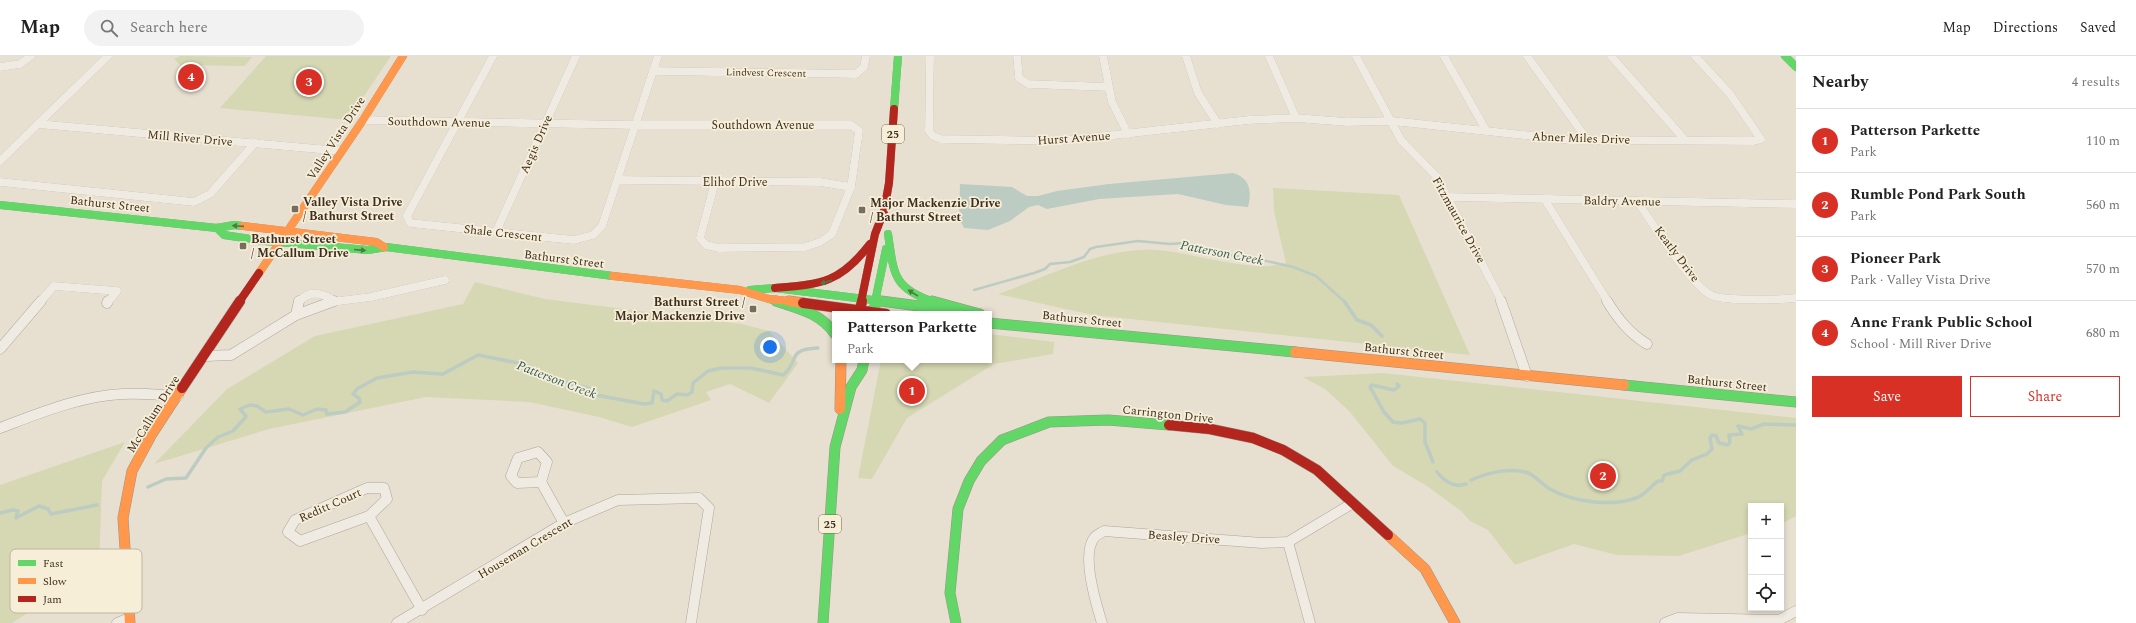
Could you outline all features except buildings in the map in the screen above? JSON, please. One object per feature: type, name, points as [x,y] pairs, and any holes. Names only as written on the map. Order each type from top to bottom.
[{"type":"main road","name":"Valley Vista Drive","points":[[279,242],[288,232],[363,120],[403,56]]},
{"type":"main road","name":"25","points":[[860,311],[874,238],[884,211],[893,140],[898,56]]},
{"type":"main road","points":[[1785,56],[1796,67]]},
{"type":"main road","name":"Bathurst Street","points":[[0,205],[217,228],[234,224],[376,242],[386,247]]},
{"type":"main road","name":"25","points":[[873,311],[888,234],[884,211]]},
{"type":"main road","name":"Bathurst Street","points":[[217,228],[224,236],[368,250],[386,247],[550,270],[740,290],[774,288],[962,311]]},
{"type":"main road","points":[[888,234],[892,266],[898,281],[924,299],[970,311]]},
{"type":"main road","points":[[774,288],[824,283],[842,276],[858,262],[874,238]]},
{"type":"main road","name":"McCallum Drive","points":[[125,549],[123,518],[127,488],[132,471],[152,434],[206,356],[279,242]]},
{"type":"main road","name":"Bathurst Street","points":[[740,290],[769,299],[853,311]]},
{"type":"main road","points":[[769,299],[804,311],[826,322],[832,330]]},
{"type":"main road","name":"Bathurst Street","points":[[992,318],[1010,324]]},
{"type":"main road","name":"Bathurst Street","points":[[992,324],[1010,324],[1796,402]]},
{"type":"main road","points":[[841,363],[841,425]]},
{"type":"main road","name":"25","points":[[849,363],[848,369],[851,387]]},
{"type":"main road","name":"25","points":[[823,623],[835,447],[851,387],[862,370],[863,363]]},
{"type":"main road","name":"Carrington Drive","points":[[956,623],[950,593],[958,509],[969,481],[981,461],[1002,440],[1049,422],[1108,420],[1210,429],[1253,438],[1283,450],[1317,470],[1425,569],[1455,623]]},
{"type":"street","points":[[0,68],[20,64],[32,56]]},
{"type":"street","points":[[0,161],[108,56]]},
{"type":"street","name":"Shale Crescent","points":[[493,56],[407,216],[410,222],[574,240],[584,239],[593,235],[602,226],[658,56]]},
{"type":"street","name":"Aegis Drive","points":[[496,232],[576,56]]},
{"type":"street","name":"Lindvest Crescent","points":[[653,71],[856,74],[865,66],[866,56]]},
{"type":"street","name":"Hurst Avenue","points":[[930,56],[929,131],[935,138],[1052,142],[1218,124],[1296,118]]},
{"type":"street","points":[[1017,56],[1019,77],[1026,84],[1108,87]]},
{"type":"street","points":[[1103,56],[1108,87],[1114,110],[1128,134]]},
{"type":"street","points":[[1186,56],[1198,93],[1218,124]]},
{"type":"street","points":[[1269,56],[1296,118]]},
{"type":"street","name":"Fitzmaurice Drive","points":[[1356,56],[1401,140],[1437,177],[1506,311],[1527,376]]},
{"type":"street","points":[[1444,56],[1474,106],[1486,130]]},
{"type":"street","points":[[1527,56],[1587,140]]},
{"type":"street","points":[[1611,56],[1685,140]]},
{"type":"street","name":"Abner Miles Drive","points":[[1296,118],[1347,122],[1392,121],[1486,130],[1543,138],[1587,140],[1753,141],[1760,139],[1730,94],[1695,56]]},
{"type":"street","name":"Southdown Avenue","points":[[363,120],[635,125],[851,125],[859,132],[851,187],[832,234],[820,242],[805,247],[719,248],[706,245],[700,238],[715,182]]},
{"type":"street","name":"Mill River Drive","points":[[38,124],[341,151]]},
{"type":"street","points":[[0,182],[194,202],[210,194],[255,143]]},
{"type":"street","name":"Elihof Drive","points":[[618,180],[820,182],[851,187]]},
{"type":"street","name":"Baldry Avenue","points":[[1447,197],[1796,204]]},
{"type":"street","points":[[1545,200],[1619,321],[1635,337],[1647,344]]},
{"type":"street","name":"Keatly Drive","points":[[1637,201],[1696,281],[1712,296],[1732,298],[1796,298]]},
{"type":"street","points":[[206,356],[231,356],[296,315],[335,301],[371,297],[446,280]]},
{"type":"street","points":[[0,349],[54,286],[117,291],[107,303]]},
{"type":"street","points":[[296,315],[299,301],[306,295],[317,292],[324,293],[335,301]]},
{"type":"street","points":[[0,428],[32,416],[87,399],[115,394],[178,396]]},
{"type":"street","points":[[541,482],[564,523]]},
{"type":"street","name":"Reditt Court","points":[[367,488],[384,488],[388,499],[370,516],[300,541],[288,532],[295,520],[367,488]]},
{"type":"street","name":"Houseman Crescent","points":[[397,623],[422,610],[564,523],[618,500],[698,498],[709,508],[691,623]]},
{"type":"street","name":"Beasley Drive","points":[[1102,623],[1094,596],[1089,551],[1093,538],[1104,531],[1262,543],[1288,542],[1353,502]]},
{"type":"street","points":[[370,516],[422,610]]},
{"type":"street","points":[[1288,542],[1310,623]]},
{"type":"street","points":[[1665,623],[1678,618],[1781,621],[1796,611]]},
{"type":"street","points":[[117,623],[130,620]]},
{"type":"green space","points":[[180,56],[252,57],[245,66],[180,65],[174,59]]},
{"type":"green space","points":[[266,56],[391,56],[348,120],[220,108]]},
{"type":"green space","points":[[1273,188],[1399,195],[1470,355],[1093,315],[998,294],[1076,264],[1117,253],[1137,250],[1171,252],[1256,266],[1272,266],[1286,263],[1274,211]]},
{"type":"green space","points":[[475,282],[545,299],[742,324],[769,331],[798,363],[769,403],[730,384],[706,392],[711,400],[632,427],[599,417],[529,402],[426,397],[269,429],[154,464],[227,389],[315,336],[463,304]]},
{"type":"green space","points":[[992,334],[1054,342],[1053,354],[994,364],[907,418],[872,479],[858,478],[880,363],[992,363]]},
{"type":"green space","points":[[1383,373],[1796,418],[1796,516],[1784,522],[1784,503],[1748,503],[1748,534],[1679,556],[1617,555],[1574,544],[1515,565],[1488,530],[1470,521],[1461,511],[1427,486],[1393,466],[1350,412],[1325,389],[1303,377]]},
{"type":"green space","points":[[125,442],[102,481],[100,549],[10,549],[10,613],[27,613],[12,623],[0,623],[0,485]]},
{"type":"shaded area","points":[[1233,173],[1243,178],[1248,186],[1250,196],[1248,207],[1226,205],[1178,194],[1099,199],[1047,209],[1038,205],[1029,207],[1010,221],[988,230],[964,228],[959,218],[960,184],[1012,187],[1027,196],[1038,196],[1057,191],[1109,184]]},
{"type":"waterway","name":"Patterson Creek","points":[[974,290],[1034,273],[1045,269],[1050,264],[1070,262],[1084,257],[1090,249],[1096,247],[1138,241],[1170,244],[1183,243],[1221,255],[1249,257],[1293,267],[1316,276],[1344,301]]},
{"type":"waterway","name":"Patterson Creek","points":[[1344,301],[1357,320],[1371,325],[1382,336]]},
{"type":"waterway","name":"Patterson Creek","points":[[148,487],[166,479],[186,478],[206,448],[218,437],[233,431],[245,418],[246,416],[240,409],[250,405],[257,406],[266,412],[289,409],[303,415],[317,409],[326,410],[327,414],[345,412],[360,402],[359,398],[353,394],[357,389],[377,378],[413,372],[443,374],[478,355],[523,364],[552,379],[591,389],[596,395],[644,404],[652,403],[654,391],[661,394],[662,400],[667,401],[677,394],[687,395],[692,392],[693,383],[708,371],[722,368],[751,368],[783,375],[791,366],[794,357],[797,354],[801,351],[818,348]]},
{"type":"waterway","name":"Patterson Creek","points":[[1397,384],[1399,386],[1394,390],[1372,385],[1370,387],[1384,412],[1393,422],[1402,423],[1420,419],[1425,423],[1425,442],[1433,462]]},
{"type":"waterway","name":"Patterson Creek","points":[[1471,480],[1497,472],[1518,471],[1529,473],[1550,489],[1570,497],[1604,503],[1626,501],[1642,495],[1658,481],[1662,481],[1664,475],[1680,471],[1692,460],[1707,454],[1712,449],[1710,438],[1712,435],[1716,436],[1719,443],[1728,445],[1730,442],[1729,435],[1742,434],[1738,426],[1751,429],[1764,424],[1796,425]]},
{"type":"waterway","name":"Patterson Creek","points":[[1437,472],[1450,483],[1457,485],[1466,484]]},
{"type":"waterway","name":"Patterson Creek","points":[[0,513],[13,510],[18,511],[16,518],[39,506],[48,509],[51,514],[97,505]]},
{"type":"traffic: fast","points":[[894,109],[898,56]]},
{"type":"traffic: fast","points":[[1785,56],[1796,67]]},
{"type":"traffic: fast","points":[[0,205],[217,228],[234,225],[243,226]]},
{"type":"traffic: fast","points":[[217,228],[224,235],[265,241],[368,250],[386,247],[613,276]]},
{"type":"traffic: fast","points":[[888,234],[892,265],[897,277],[905,287],[926,300],[968,311]]},
{"type":"traffic: fast","points":[[874,311],[886,249]]},
{"type":"traffic: fast","points":[[750,290],[775,288],[956,311]]},
{"type":"traffic: fast","points":[[769,299],[804,311],[826,322],[832,330]]},
{"type":"traffic: fast","points":[[992,323],[1295,352]]},
{"type":"traffic: fast","points":[[823,623],[835,447],[851,387],[862,370],[863,363]]},
{"type":"traffic: fast","points":[[1624,385],[1796,402]]},
{"type":"traffic: fast","points":[[956,623],[950,593],[958,509],[969,481],[981,461],[1002,440],[1049,422],[1108,420],[1169,425]]},
{"type":"traffic: slow","points":[[259,273],[363,120],[403,56]]},
{"type":"traffic: slow","points":[[243,226],[376,242],[384,247]]},
{"type":"traffic: slow","points":[[613,276],[740,290],[769,299],[803,303]]},
{"type":"traffic: slow","points":[[1295,352],[1624,385]]},
{"type":"traffic: slow","points":[[840,409],[841,363]]},
{"type":"traffic: slow","points":[[125,549],[123,518],[132,471],[152,434],[182,388]]},
{"type":"traffic: slow","points":[[1388,535],[1425,569],[1455,623]]},
{"type":"traffic: slow","points":[[129,613],[130,623]]},
{"type":"traffic: jam","points":[[860,311],[875,234],[884,211],[889,183],[894,109]]},
{"type":"traffic: jam","points":[[775,288],[818,283],[840,275],[850,268],[870,244]]},
{"type":"traffic: jam","points":[[182,388],[259,273]]},
{"type":"traffic: jam","points":[[803,303],[863,311]]},
{"type":"traffic: jam","points":[[1169,425],[1210,429],[1253,438],[1283,450],[1317,470],[1388,535]]},
{"type":"place","name":"Anne Frank Public School","points":[[191,77]]},
{"type":"place","name":"Pioneer Park","points":[[309,82]]},
{"type":"place","name":"Valley Vista Drive / Bathurst Street","points":[[295,209]]},
{"type":"place","name":"Major Mackenzie Drive / Bathurst Street","points":[[862,210]]},
{"type":"place","name":"Bathurst Street / McCallum Drive","points":[[243,246]]},
{"type":"place","name":"Bathurst Street / Major Mackenzie Drive","points":[[753,309]]},
{"type":"place","name":"Patterson Parkette","points":[[912,391]]},
{"type":"place","name":"Rumble Pond Park South","points":[[1603,476]]}]
